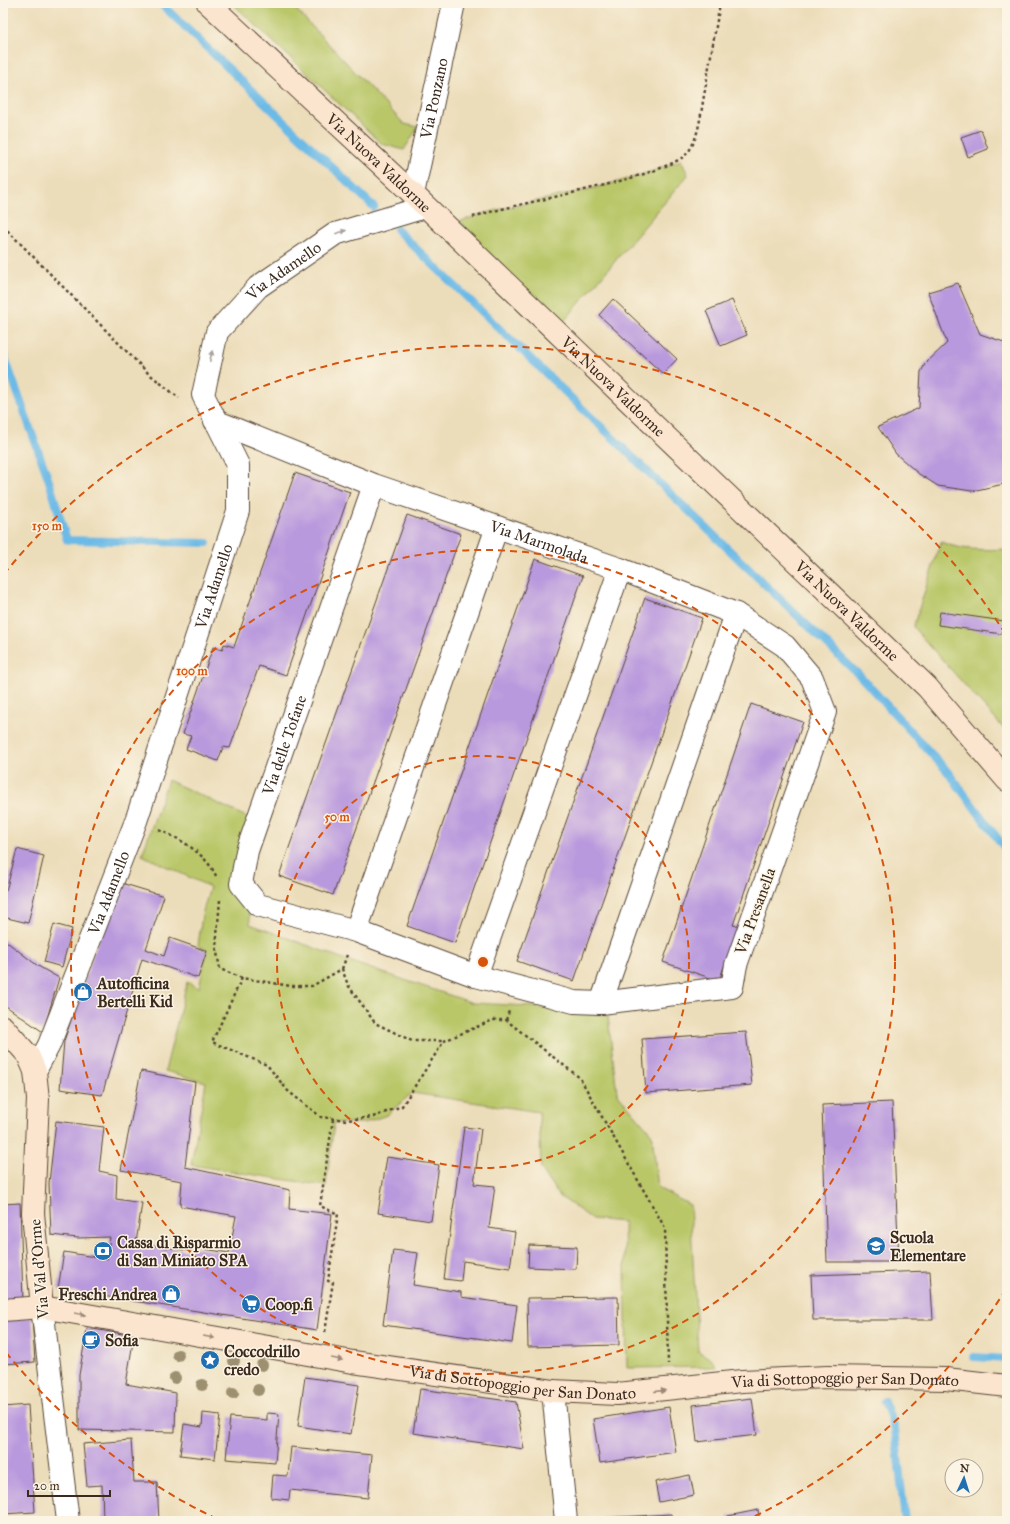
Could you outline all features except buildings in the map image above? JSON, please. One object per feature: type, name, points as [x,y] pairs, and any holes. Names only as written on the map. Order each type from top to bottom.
[{"type":"street","name":"Via Nuova Valdorme","points":[[208,3],[419,200],[927,687],[1007,780]]},
{"type":"street","name":"Via Ponzano","points":[[419,200],[454,3]]},
{"type":"street","name":"Via Adamello","points":[[35,1071],[49,1045],[136,821],[238,511],[238,465],[203,394],[217,332],[258,287],[335,234],[419,200]]},
{"type":"street","name":"Via Marmolada","points":[[215,421],[374,485],[620,570],[736,614],[785,646],[812,678],[825,712]]},
{"type":"street","name":"Via delle Tofane","points":[[374,485],[247,851],[241,884],[258,905],[356,931],[476,976]]},
{"type":"street","points":[[356,931],[497,527]]},
{"type":"street","points":[[476,976],[620,570]]},
{"type":"street","points":[[601,1003],[736,614]]},
{"type":"street","name":"Via Presanella","points":[[476,976],[574,1002],[601,1003],[732,987],[736,965],[825,712]]},
{"type":"street","name":"Via Val d'Orme","points":[[3,1027],[28,1055],[35,1071],[38,1099],[33,1213],[42,1307],[68,1521]]},
{"type":"street","name":"Via di Sottopoggio per San Donato","points":[[3,1310],[42,1307],[352,1362],[553,1391],[617,1394],[751,1381],[827,1377],[946,1379],[1007,1386]]},
{"type":"street","points":[[553,1391],[566,1521]]},
{"type":"path","points":[[446,227],[485,213],[588,189],[661,168],[681,160],[689,151],[699,126],[720,3]]},
{"type":"path","points":[[3,226],[148,373],[180,399],[203,394]]},
{"type":"path","points":[[136,821],[165,832],[196,851],[213,870],[219,882]]},
{"type":"path","points":[[221,895],[216,947],[220,969],[242,978],[291,986],[312,986],[342,969],[348,985],[374,1023],[412,1041],[444,1041],[494,1020],[506,1020],[580,1078],[665,1228],[669,1390]]},
{"type":"path","points":[[242,978],[212,1042],[267,1065],[294,1095],[321,1117],[347,1120],[373,1117],[402,1106],[444,1041]]},
{"type":"path","points":[[324,1339],[332,1282],[328,1281],[338,1214],[320,1206],[333,1119]]},
{"type":"green space","points":[[232,3],[290,3],[404,124],[418,127],[404,150],[382,144]]},
{"type":"green space","points":[[681,160],[688,175],[555,332],[446,227],[481,214],[634,177]]},
{"type":"green space","points":[[941,542],[957,547],[982,550],[1007,549],[1007,723],[1004,729],[913,627]]},
{"type":"green space","points":[[168,780],[255,821],[233,895],[249,907],[250,924],[360,965],[473,1003],[527,1006],[608,1016],[617,1093],[652,1134],[658,1188],[690,1205],[698,1351],[711,1359],[716,1367],[627,1368],[624,1222],[592,1219],[558,1195],[541,1168],[539,1112],[412,1093],[387,1115],[364,1123],[334,1123],[326,1186],[191,1165],[206,1082],[165,1071],[187,982],[199,988],[207,950],[198,946],[202,915],[210,887],[142,855]]},
{"type":"waterway","points":[[160,3],[374,207]]},
{"type":"waterway","points":[[397,230],[860,676],[947,771],[1007,851]]},
{"type":"waterway","points":[[3,352],[49,481],[67,540],[207,543]]},
{"type":"waterway","points":[[974,1357],[1007,1359]]},
{"type":"waterway","points":[[884,1401],[895,1429],[905,1521]]},
{"type":"place","name":"Autofficina Bertelli Kid","points":[[83,992]]},
{"type":"place","name":"Scuola Elementare","points":[[876,1246]]},
{"type":"place","name":"Cassa di Risparmio di San Miniato SPA","points":[[103,1251]]},
{"type":"place","name":"Freschi Andrea","points":[[171,1294]]},
{"type":"place","name":"Coop.fi","points":[[251,1304]]},
{"type":"place","name":"Sofia","points":[[91,1340]]},
{"type":"place","name":"Coccodrillo credo","points":[[210,1360]]}]
